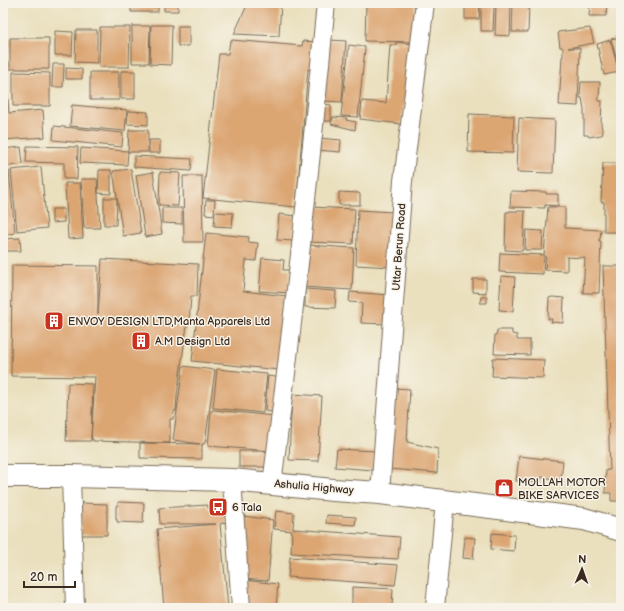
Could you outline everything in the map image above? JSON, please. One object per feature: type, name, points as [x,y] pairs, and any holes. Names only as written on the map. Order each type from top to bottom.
[{"type":"highway","name":"Ashulia Highway","points":[[3,476],[232,480],[380,493],[445,501],[584,519],[621,530]]},
{"type":"street","points":[[272,484],[287,370],[312,153],[326,3]]},
{"type":"street","name":"Uttar Berun Road","points":[[380,493],[403,181],[425,3]]},
{"type":"street","points":[[71,476],[76,608]]},
{"type":"street","points":[[232,480],[241,608]]},
{"type":"street","points":[[435,608],[445,501]]},
{"type":"building","points":[[131,3],[158,3],[158,12],[131,12]]},
{"type":"building","points":[[164,3],[178,3],[178,11],[164,11]]},
{"type":"building","points":[[248,3],[281,3],[279,36],[234,34]]},
{"type":"building","points":[[366,3],[415,3],[414,42],[365,41]]},
{"type":"building","points":[[465,3],[480,3],[479,19],[465,19]]},
{"type":"building","points":[[496,3],[511,3],[510,36],[495,35]]},
{"type":"building","points":[[513,3],[529,3],[528,32],[512,32]]},
{"type":"building","points":[[590,3],[607,3],[606,16],[589,16]]},
{"type":"building","points":[[481,6],[494,6],[493,31],[481,31]]},
{"type":"building","points":[[151,25],[172,25],[171,65],[150,64]]},
{"type":"building","points":[[132,26],[150,26],[149,63],[132,63]]},
{"type":"building","points":[[178,26],[189,26],[189,46],[178,46]]},
{"type":"building","points":[[100,27],[130,27],[129,67],[99,67]]},
{"type":"building","points":[[590,28],[594,43],[568,48],[580,48],[578,106],[559,105],[563,49],[560,47],[558,32]]},
{"type":"building","points":[[76,30],[97,30],[97,63],[75,62]]},
{"type":"building","points":[[55,31],[73,32],[72,55],[55,55]]},
{"type":"building","points":[[621,37],[621,71],[620,72],[611,39]]},
{"type":"building","points":[[10,38],[49,38],[49,69],[10,69]]},
{"type":"building","points":[[329,40],[346,41],[342,102],[324,101]]},
{"type":"building","points":[[610,40],[619,72],[604,75],[597,44]]},
{"type":"building","points":[[230,41],[302,46],[303,41],[317,42],[314,69],[308,69],[296,207],[203,198],[219,54],[228,54]]},
{"type":"building","points":[[396,42],[413,44],[401,124],[360,119],[362,101],[386,103],[390,45],[396,45]]},
{"type":"building","points":[[349,45],[365,47],[358,117],[341,116]]},
{"type":"building","points":[[3,48],[9,113],[43,110],[45,137],[3,140]]},
{"type":"building","points":[[53,64],[64,64],[63,87],[52,87]]},
{"type":"building","points":[[66,68],[82,69],[82,79],[66,79]]},
{"type":"building","points":[[121,71],[135,71],[135,99],[121,99]]},
{"type":"building","points":[[13,72],[50,73],[50,106],[13,106]]},
{"type":"building","points":[[90,72],[119,72],[119,100],[90,100]]},
{"type":"building","points":[[581,82],[600,82],[599,99],[597,99],[598,101],[602,101],[601,124],[603,134],[601,135],[589,137],[588,135],[584,135],[584,109],[582,98],[580,98]]},
{"type":"building","points":[[321,104],[331,105],[331,121],[320,121]]},
{"type":"building","points":[[72,105],[127,110],[125,131],[70,126]]},
{"type":"building","points":[[128,111],[148,112],[148,125],[127,124]]},
{"type":"building","points":[[469,114],[514,116],[513,153],[468,152]]},
{"type":"building","points":[[333,117],[347,118],[346,120],[356,122],[355,130],[331,124]]},
{"type":"building","points":[[519,118],[555,120],[553,173],[517,172]]},
{"type":"building","points":[[54,126],[123,133],[122,147],[53,140]]},
{"type":"building","points":[[129,130],[148,130],[148,152],[128,152]]},
{"type":"building","points":[[318,138],[341,140],[340,152],[316,150]]},
{"type":"building","points":[[149,140],[160,140],[160,153],[149,153]]},
{"type":"building","points":[[27,146],[78,147],[77,179],[64,179],[64,163],[26,162]]},
{"type":"building","points":[[21,147],[23,164],[3,167],[3,149]]},
{"type":"building","points":[[81,148],[128,151],[127,165],[80,163]]},
{"type":"building","points":[[134,156],[192,159],[191,171],[134,167]]},
{"type":"building","points":[[603,163],[621,163],[621,232],[604,232],[604,202],[601,202]]},
{"type":"building","points":[[41,167],[47,228],[17,231],[11,170]]},
{"type":"building","points":[[131,169],[141,233],[123,236],[113,171]]},
{"type":"building","points":[[99,170],[111,170],[111,194],[98,193]]},
{"type":"building","points":[[3,171],[9,171],[15,233],[3,235]]},
{"type":"building","points":[[153,172],[162,234],[145,237],[136,175]]},
{"type":"building","points":[[160,172],[180,173],[178,206],[159,205]]},
{"type":"building","points":[[183,176],[202,176],[203,242],[184,242]]},
{"type":"building","points":[[81,179],[97,179],[100,228],[84,228]]},
{"type":"building","points":[[65,183],[80,183],[83,238],[68,239]]},
{"type":"building","points":[[511,191],[546,192],[546,194],[558,194],[558,206],[545,205],[545,208],[510,207]]},
{"type":"building","points":[[339,192],[359,193],[360,205],[339,205]]},
{"type":"building","points":[[104,198],[117,198],[116,225],[104,225]]},
{"type":"building","points":[[206,200],[215,200],[214,215],[205,214]]},
{"type":"building","points":[[310,207],[355,209],[353,244],[309,242]]},
{"type":"building","points":[[548,207],[565,207],[565,228],[601,230],[599,239],[599,241],[601,241],[599,293],[583,293],[585,258],[566,257],[567,271],[545,270],[546,256],[544,256],[543,274],[499,272],[500,253],[544,255]]},
{"type":"building","points":[[162,208],[182,208],[182,224],[162,223]]},
{"type":"building","points":[[52,209],[64,209],[64,222],[52,223]]},
{"type":"building","points":[[358,210],[394,212],[392,267],[356,265]]},
{"type":"building","points":[[525,211],[522,251],[505,250],[506,212]]},
{"type":"building","points":[[215,212],[233,213],[232,227],[214,226]]},
{"type":"building","points":[[279,214],[296,216],[294,241],[277,240]]},
{"type":"building","points":[[526,230],[543,231],[542,250],[525,250]]},
{"type":"building","points":[[206,233],[249,237],[248,242],[258,243],[256,261],[246,260],[243,291],[287,296],[279,370],[192,361]]},
{"type":"building","points":[[20,238],[21,251],[3,251],[3,239]]},
{"type":"building","points":[[306,245],[354,248],[352,290],[303,287]]},
{"type":"building","points":[[262,258],[284,260],[283,270],[290,270],[288,293],[259,291]]},
{"type":"building","points":[[102,259],[198,264],[197,296],[191,296],[189,325],[187,325],[176,411],[174,411],[173,419],[170,419],[169,443],[93,441],[93,439],[91,439],[95,377],[11,376],[12,265],[98,266],[98,314]]},
{"type":"building","points":[[603,266],[621,266],[621,501],[611,501],[611,493],[605,493],[606,470],[610,470]]},
{"type":"building","points":[[501,276],[515,277],[513,311],[499,310]]},
{"type":"building","points":[[473,279],[486,279],[486,293],[473,292]]},
{"type":"building","points":[[305,289],[336,291],[335,308],[305,307]]},
{"type":"building","points":[[350,292],[390,295],[388,324],[361,323],[362,303],[349,302]]},
{"type":"building","points":[[481,297],[487,297],[487,303],[480,303]]},
{"type":"building","points":[[549,298],[564,298],[563,323],[551,322],[552,319],[548,319]]},
{"type":"building","points":[[497,330],[512,330],[512,334],[517,335],[517,340],[530,340],[530,355],[494,354],[495,334],[497,334]]},
{"type":"building","points":[[493,358],[544,360],[543,378],[492,376]]},
{"type":"building","points":[[183,366],[215,370],[205,443],[202,444],[202,459],[140,458],[140,443],[200,444],[173,440]]},
{"type":"building","points":[[217,369],[267,374],[263,413],[213,408]]},
{"type":"building","points":[[268,376],[283,378],[280,413],[265,411]]},
{"type":"building","points":[[68,383],[93,384],[91,441],[66,441]]},
{"type":"building","points":[[393,388],[410,389],[407,442],[438,449],[437,473],[389,469]]},
{"type":"building","points":[[292,394],[322,396],[318,461],[289,460]]},
{"type":"building","points":[[212,410],[276,416],[273,467],[239,467],[239,451],[271,451],[208,446]]},
{"type":"building","points":[[337,449],[375,451],[373,470],[335,467]]},
{"type":"building","points":[[519,456],[563,461],[561,480],[541,477],[540,483],[516,481]]},
{"type":"building","points":[[118,502],[144,503],[143,523],[117,522],[116,506],[118,506]]},
{"type":"building","points":[[81,503],[107,504],[107,535],[81,535]]},
{"type":"building","points":[[208,505],[208,508],[223,509],[223,512],[225,512],[226,522],[220,524],[228,608],[164,608],[157,529],[216,524],[160,524],[159,508]]},
{"type":"building","points":[[276,511],[294,513],[293,529],[400,537],[398,559],[291,553],[292,531],[274,529]]},
{"type":"building","points":[[327,515],[356,517],[355,525],[326,523]]},
{"type":"building","points":[[243,516],[273,520],[268,581],[242,579]]},
{"type":"building","points":[[492,533],[515,535],[514,551],[491,549]]},
{"type":"building","points":[[465,537],[475,538],[473,559],[463,558]]},
{"type":"building","points":[[290,557],[398,565],[395,585],[288,577]]},
{"type":"building","points":[[244,580],[278,584],[276,608],[245,608]]},
{"type":"building","points":[[352,587],[393,589],[392,606],[352,604]]},
{"type":"place","name":"ENVOY DESIGN LTD,Manta Apparels Ltd","points":[[54,321]]},
{"type":"place","name":"A.M Design Ltd","points":[[141,341]]},
{"type":"place","name":"MOLLAH MOTOR BIKE SARVICES","points":[[504,488]]},
{"type":"place","name":"6 Tala","points":[[218,507]]}]
